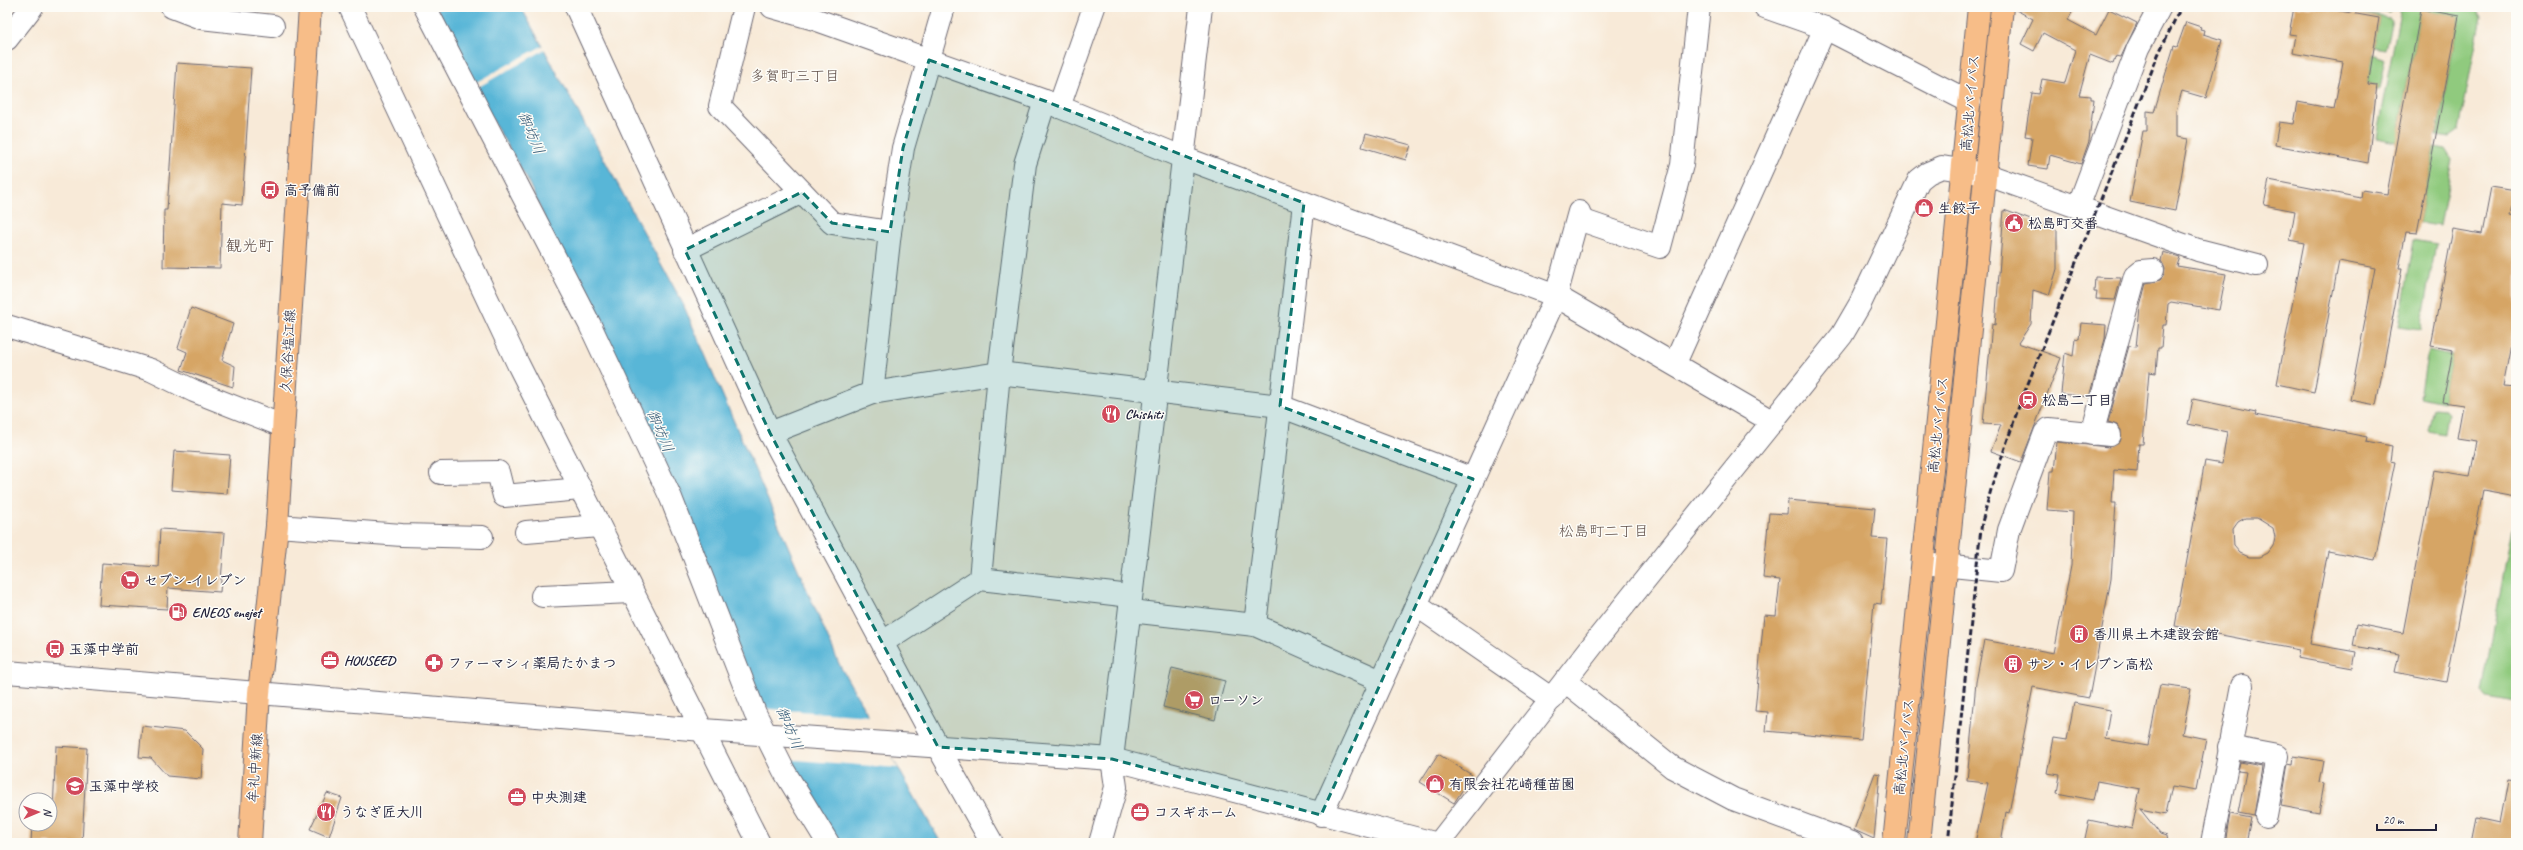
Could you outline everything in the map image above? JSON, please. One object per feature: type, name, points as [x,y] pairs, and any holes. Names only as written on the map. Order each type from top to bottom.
[{"type":"main road","name":"久保谷塩江線","points":[[259,693],[277,526],[310,7]]},
{"type":"main road","name":"高松北バイパス","points":[[1919,843],[1934,564],[1964,170],[1979,7]]},
{"type":"main road","name":"高松北バイパス","points":[[1894,843],[1934,564],[1985,174],[2002,7]]},
{"type":"main road","name":"牟礼中新線","points":[[250,843],[259,693]]},
{"type":"street","points":[[7,39],[32,7]]},
{"type":"street","points":[[172,7],[201,18],[273,26]]},
{"type":"street","points":[[350,7],[512,350],[580,489],[759,843]]},
{"type":"street","points":[[425,7],[587,318],[671,498],[752,707],[768,735],[784,771],[828,843]]},
{"type":"street","points":[[576,7],[685,250],[770,433],[883,642],[938,748],[992,843]]},
{"type":"street","points":[[744,7],[720,106],[832,223],[890,232]]},
{"type":"street","points":[[772,7],[815,13],[929,60],[1052,104],[1184,158],[1556,296],[1773,422]]},
{"type":"street","points":[[872,393],[890,232],[902,148],[944,7]]},
{"type":"street","points":[[980,579],[1000,373],[1025,164],[1094,7]]},
{"type":"street","points":[[1100,843],[1116,787],[1112,758],[1201,7]]},
{"type":"street","points":[[1321,814],[1556,296],[1578,216],[1660,247],[1682,165],[1699,7]]},
{"type":"street","points":[[1765,7],[1825,28],[1970,102]]},
{"type":"street","points":[[2078,207],[2138,48],[2160,7]]},
{"type":"street","points":[[1675,364],[1825,28]]},
{"type":"street","points":[[1439,843],[1565,681],[1842,335],[1860,304],[1919,180],[1928,173],[1942,167],[1985,174],[2198,250],[2257,265]]},
{"type":"street","points":[[685,250],[802,192]]},
{"type":"street","points":[[1255,625],[1304,203]]},
{"type":"street","points":[[1934,564],[2001,571],[2009,530],[2045,433],[2049,429],[2101,434],[2135,276],[2141,271],[2153,270]]},
{"type":"street","points":[[7,326],[151,370],[194,391],[283,426]]},
{"type":"street","points":[[770,433],[872,393],[1000,373],[1156,390],[1280,406],[1473,479]]},
{"type":"street","points":[[441,473],[498,472],[504,496],[580,489]]},
{"type":"street","points":[[277,526],[402,536],[482,536]]},
{"type":"street","points":[[526,532],[599,526]]},
{"type":"street","points":[[883,642],[980,579],[1131,603],[1255,625],[1381,681]]},
{"type":"street","points":[[542,596],[631,592]]},
{"type":"street","points":[[1416,605],[1552,699]]},
{"type":"street","points":[[7,672],[703,730],[884,742],[938,748],[1112,758],[1434,843]]},
{"type":"street","points":[[1565,681],[1672,767],[1732,799],[1852,843]]},
{"type":"street","points":[[2212,843],[2229,747],[2242,686]]},
{"type":"street","points":[[2229,747],[2277,756],[2266,816]]},
{"type":"highlighted area","points":[[929,60],[1045,101],[1304,203],[1280,406],[1473,479],[1321,815],[1112,759],[938,747],[770,433],[685,250],[802,192],[832,223],[890,232],[903,148]]},
{"type":"green space","points":[[2364,7],[2394,7],[2389,12]]},
{"type":"green space","points":[[2401,7],[2475,7],[2481,17],[2459,130],[2449,137],[2437,135],[2459,16],[2421,9],[2399,127],[2424,147],[2376,138]]},
{"type":"green space","points":[[2360,13],[2390,18],[2392,20],[2385,49],[2374,47],[2379,18]]},
{"type":"green space","points":[[2373,54],[2385,59],[2379,88],[2376,90],[2376,85],[2368,83]]},
{"type":"green space","points":[[2434,147],[2446,149],[2453,160],[2440,226],[2419,223]]},
{"type":"green space","points":[[2414,240],[2436,244],[2421,329],[2399,326]]},
{"type":"green space","points":[[2428,350],[2452,355],[2443,402],[2420,397]]},
{"type":"green space","points":[[2434,408],[2444,409],[2447,414],[2444,434],[2429,431]]},
{"type":"green space","points":[[2516,506],[2516,703],[2487,698],[2482,692]]},
{"type":"water","name":"御坊川","points":[[436,7],[521,7],[683,304],[840,666],[941,843],[835,843],[792,772],[527,179],[482,102]]},
{"type":"pier","points":[[544,45],[546,49],[473,90],[471,85]]},
{"type":"pier","points":[[756,708],[870,716],[898,768],[783,759]]},
{"type":"building","points":[[2014,7],[2075,7],[2068,20],[2096,35],[2109,9],[2137,23],[2121,57],[2116,56],[2113,64],[2090,55],[2079,95],[2091,96],[2091,99],[2094,99],[2089,141],[2081,164],[2050,155],[2048,169],[2028,166],[2032,137],[2025,136],[2032,93],[2039,94],[2042,79],[2065,83],[2075,50],[2043,33],[2034,51],[2021,44],[2033,19],[2014,9]]},
{"type":"building","points":[[2294,7],[2330,7],[2329,9],[2379,18],[2368,84],[2377,85],[2368,163],[2275,145],[2279,122],[2294,124],[2298,102],[2334,109],[2343,62],[2293,53],[2296,35],[2289,34]]},
{"type":"building","points":[[2421,9],[2459,16],[2417,233],[2406,232],[2399,268],[2402,268],[2376,405],[2350,400],[2375,268],[2339,261],[2314,392],[2277,384],[2304,243],[2290,240],[2295,211],[2264,205],[2269,180],[2361,198],[2362,190],[2387,194]]},
{"type":"building","points":[[2186,22],[2201,27],[2200,29],[2204,30],[2203,34],[2222,40],[2206,98],[2182,91],[2176,111],[2176,137],[2188,139],[2175,211],[2130,202],[2143,131],[2147,131],[2147,111],[2154,112],[2174,46],[2177,47]]},
{"type":"building","points":[[177,63],[251,68],[242,205],[222,203],[220,268],[163,267],[164,210],[167,210]]},
{"type":"building","points":[[1366,133],[1411,145],[1406,160],[1362,147]]},
{"type":"building","points":[[2491,187],[2516,191],[2511,215],[2516,216],[2516,319],[2503,386],[2516,387],[2516,496],[2483,490],[2446,682],[2395,672],[2399,654],[2353,646],[2357,624],[2403,633],[2434,470],[2470,476],[2477,441],[2457,438],[2463,405],[2443,402],[2453,350],[2431,346],[2453,229],[2482,234]]},
{"type":"building","points":[[2004,210],[2057,230],[2057,269],[2049,295],[2033,290],[2031,324],[2018,343],[2061,358],[2021,462],[1991,451],[2001,425],[1983,424],[1992,324],[1995,325]]},
{"type":"building","points":[[2163,252],[2180,257],[2177,266],[2226,274],[2219,310],[2171,302],[2168,304],[2166,325],[2163,325],[2161,348],[2158,348],[2156,373],[2149,372],[2143,444],[2139,444],[2137,472],[2114,470],[2112,503],[2116,503],[2111,579],[2089,698],[2033,687],[2009,813],[2006,812],[2001,843],[1975,843],[1988,783],[1967,781],[1976,682],[1984,640],[2054,653],[2071,566],[2073,512],[2047,510],[2050,471],[2054,471],[2057,442],[2109,447],[2120,442],[2121,430],[2117,425],[2108,422],[2129,346],[2136,347],[2140,307],[2146,283],[2160,280],[2164,275],[2165,269],[2161,261]]},
{"type":"building","points":[[2095,277],[2121,278],[2115,300],[2096,299],[2097,292],[2094,292]]},
{"type":"building","points":[[191,308],[233,324],[222,360],[235,366],[233,387],[181,370],[187,352],[178,348]]},
{"type":"building","points":[[2081,323],[2106,325],[2105,339],[2089,397],[2061,394],[2065,353],[2073,356],[2075,338],[2079,339]]},
{"type":"building","points":[[2193,399],[2256,412],[2255,415],[2367,437],[2366,441],[2392,446],[2390,461],[2395,462],[2375,560],[2328,551],[2310,644],[2356,652],[2353,668],[2297,658],[2299,650],[2175,626],[2205,461],[2222,464],[2227,432],[2188,424]],"holes":[[[2245,518],[2257,518],[2273,528],[2275,537],[2273,546],[2268,553],[2260,557],[2249,557],[2240,553],[2234,546],[2233,529],[2238,522]]]},
{"type":"building","points":[[174,451],[230,455],[227,494],[171,490]]},
{"type":"building","points":[[1788,500],[1875,508],[1872,538],[1887,539],[1881,604],[1874,603],[1861,740],[1766,731],[1768,712],[1755,711],[1764,615],[1776,616],[1780,580],[1763,578],[1769,513],[1787,514]]},
{"type":"building","points":[[160,529],[225,533],[220,592],[168,588],[167,609],[99,605],[102,563],[158,567]]},
{"type":"building","points":[[1172,668],[1225,681],[1215,720],[1163,707]]},
{"type":"building","points":[[2160,685],[2191,689],[2182,734],[2206,739],[2196,790],[2172,786],[2166,814],[2140,809],[2160,834],[2166,836],[2167,843],[2084,843],[2089,820],[2132,829],[2140,789],[2097,781],[2093,800],[2057,793],[2060,775],[2047,773],[2054,738],[2067,740],[2074,703],[2110,710],[2105,739],[2148,746]]},
{"type":"building","points":[[142,726],[185,731],[203,749],[201,779],[167,776],[151,758],[139,757]]},
{"type":"building","points":[[56,746],[87,748],[82,843],[31,843],[32,832],[58,832],[58,792],[54,792]]},
{"type":"building","points":[[1438,754],[1472,775],[1454,803],[1420,782]]},
{"type":"building","points":[[2294,756],[2323,761],[2319,783],[2324,784],[2319,813],[2281,806],[2288,763],[2293,764]]},
{"type":"building","points":[[2240,762],[2262,766],[2254,816],[2238,813],[2246,772],[2238,771]]},
{"type":"building","points":[[1875,773],[1880,774],[1874,839],[1854,830]]},
{"type":"building","points":[[2508,780],[2516,781],[2516,843],[2472,843],[2477,818],[2500,823]]},
{"type":"building","points":[[327,793],[342,798],[329,837],[310,829]]},
{"type":"building","points":[[2230,814],[2251,818],[2246,843],[2225,843]]},
{"type":"railway","points":[[1948,843],[1979,545],[1982,522],[1992,486],[2018,409],[2158,55],[2181,7]]},
{"type":"place","name":"高予備前","points":[[270,190]]},
{"type":"place","name":"生餃子","points":[[1924,208]]},
{"type":"place","name":"松島町交番","points":[[2014,223]]},
{"type":"place","name":"松島二丁目","points":[[2028,400]]},
{"type":"place","name":"Chishiti","points":[[1111,414]]},
{"type":"place","name":"セブン-イレブン","points":[[130,580]]},
{"type":"place","name":"ENEOS enejet","points":[[178,612]]},
{"type":"place","name":"香川県土木建設会館","points":[[2079,634]]},
{"type":"place","name":"玉藻中学前","points":[[55,649]]},
{"type":"place","name":"HOUSEED","points":[[330,660]]},
{"type":"place","name":"ファーマシィ薬局たかまつ","points":[[434,663]]},
{"type":"place","name":"サン・イレブン高松","points":[[2013,664]]},
{"type":"place","name":"ローソン","points":[[1194,700]]},
{"type":"place","name":"有限会社花崎種苗園","points":[[1435,784]]},
{"type":"place","name":"玉藻中学校","points":[[75,786]]},
{"type":"place","name":"中央測建","points":[[517,797]]},
{"type":"place","name":"うなぎ匠大川","points":[[326,812]]},
{"type":"place","name":"コスギホーム","points":[[1140,812]]},
{"type":"district","name":"多賀町三丁目","points":[[795,76]]},
{"type":"district","name":"観光町","points":[[250,246]]},
{"type":"district","name":"松島町二丁目","points":[[1604,531]]}]
